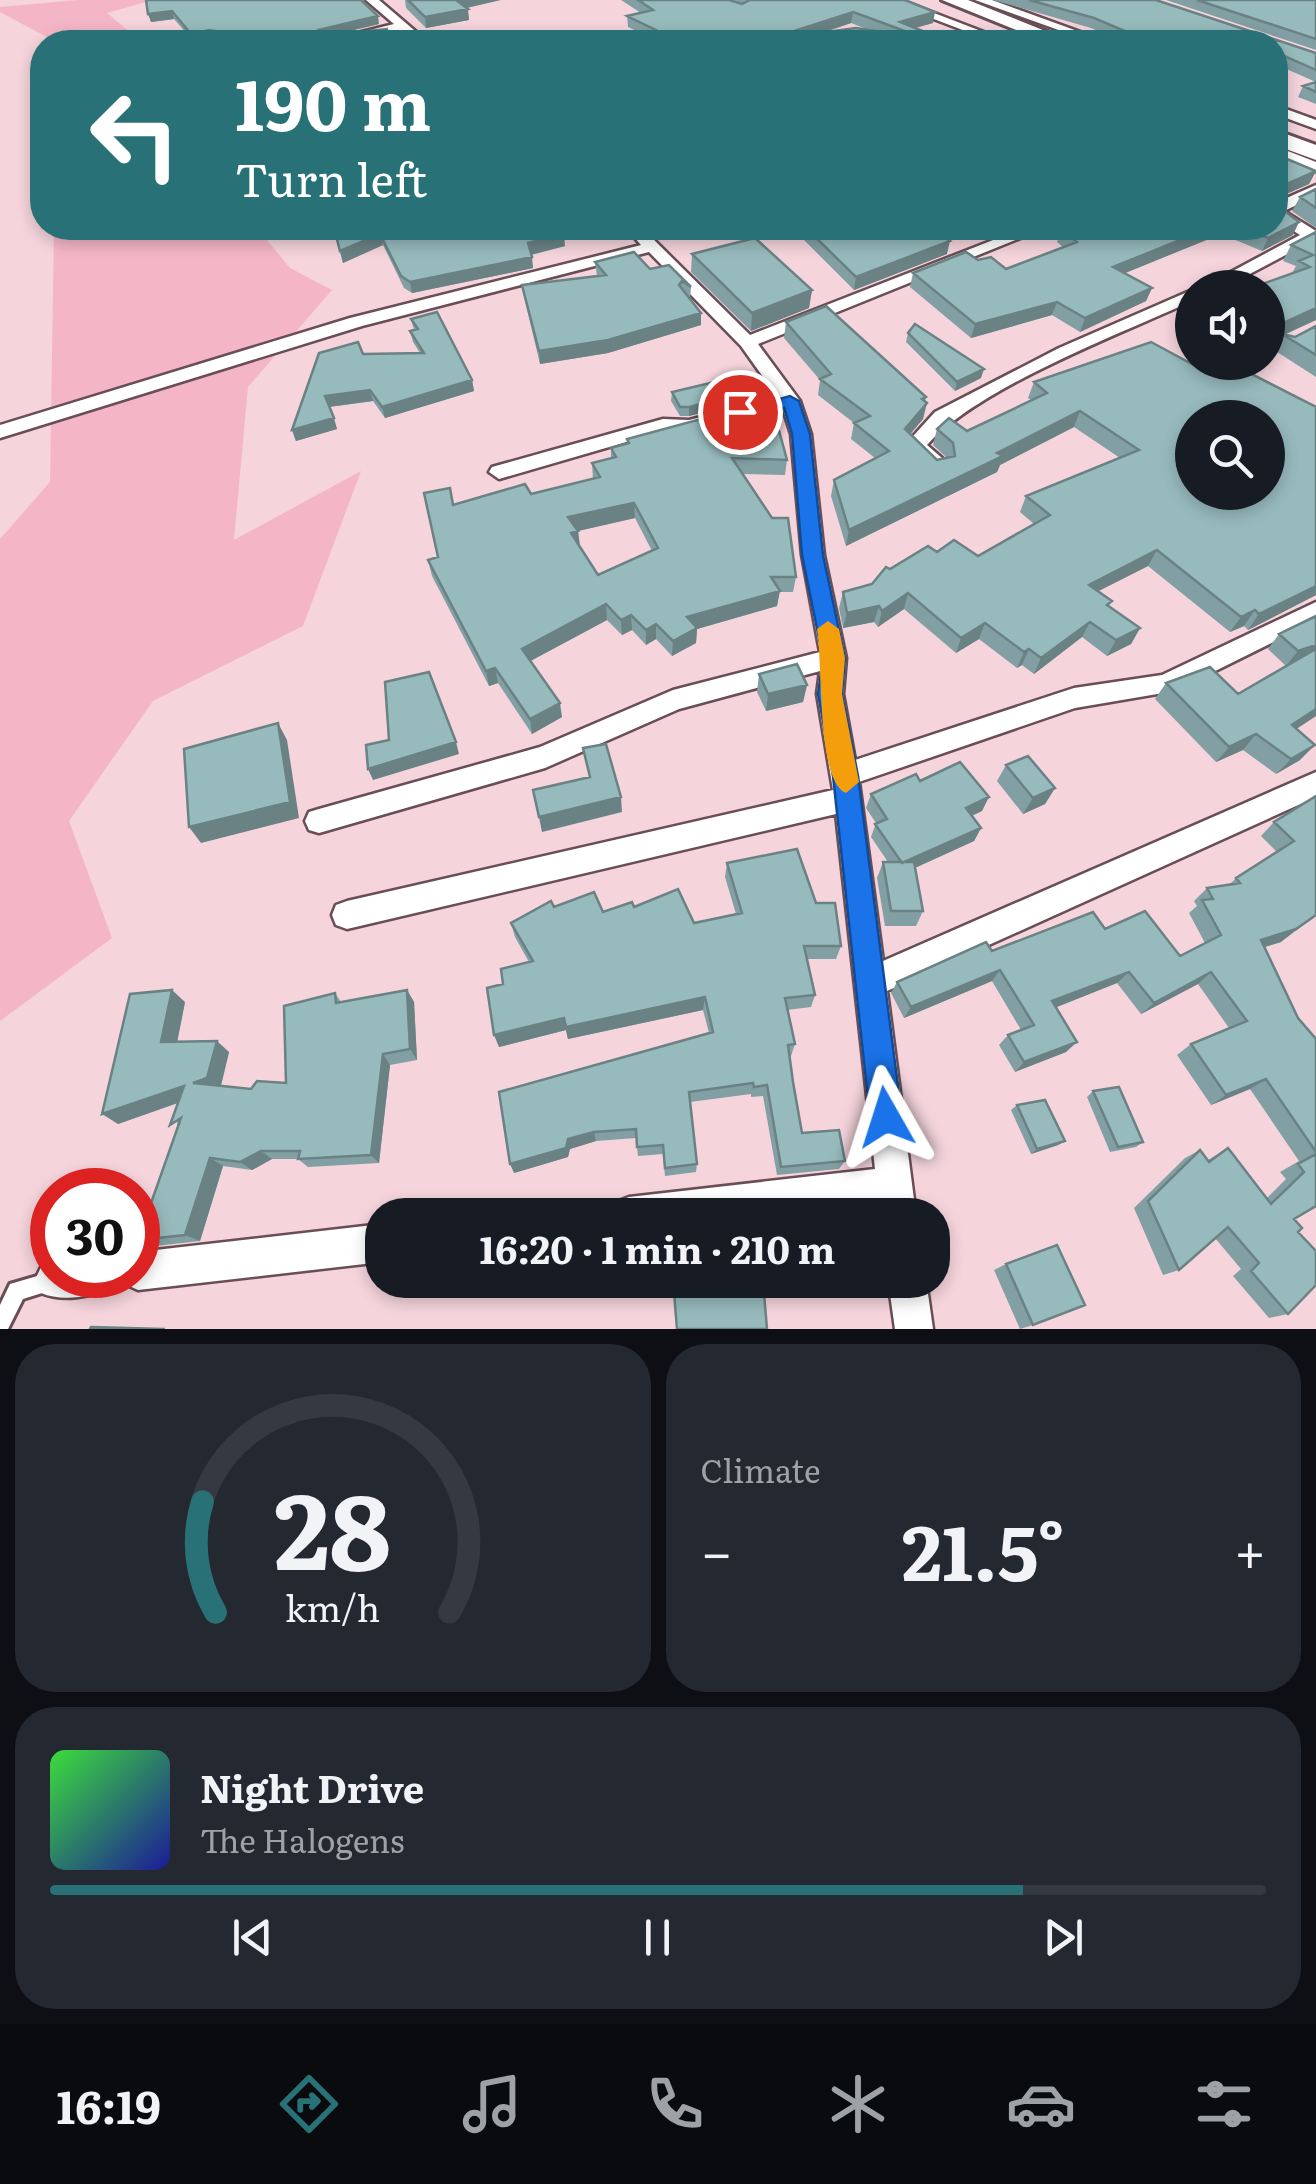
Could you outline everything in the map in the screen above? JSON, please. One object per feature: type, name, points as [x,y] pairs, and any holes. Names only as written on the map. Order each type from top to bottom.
[{"type":"highway","points":[[924,0],[1003,30]]},
{"type":"highway","points":[[951,0],[988,8],[1037,30]]},
{"type":"highway","points":[[1288,122],[1316,141]]},
{"type":"highway","points":[[1288,142],[1316,153]]},
{"type":"street","points":[[372,0],[406,30]]},
{"type":"street","points":[[895,1],[972,30]]},
{"type":"street","points":[[988,8],[1021,7]]},
{"type":"street","points":[[988,8],[1021,7],[1074,30]]},
{"type":"street","points":[[382,30],[401,26]]},
{"type":"street","points":[[1288,112],[1316,103]]},
{"type":"street","points":[[1288,117],[1316,124]]},
{"type":"street","points":[[1288,155],[1316,167]]},
{"type":"street","points":[[1288,204],[1316,190]]},
{"type":"street","points":[[1244,270],[1312,235],[1288,219]]},
{"type":"street","points":[[648,240],[747,342],[790,401],[801,434],[812,555],[834,658],[830,694],[847,787],[896,1198]]},
{"type":"street","points":[[747,342],[1006,240]]},
{"type":"street","points":[[0,432],[356,322],[655,246]]},
{"type":"street","points":[[939,466],[915,445],[942,416],[1066,352],[1175,303]]},
{"type":"street","points":[[499,472],[663,425],[690,426],[790,401]]},
{"type":"street","points":[[347,915],[847,787],[1074,698],[1166,684],[1316,611]]},
{"type":"street","points":[[319,821],[545,756],[673,700],[834,658]]},
{"type":"street","points":[[871,982],[1316,784]]},
{"type":"street","points":[[160,1268],[365,1245]]},
{"type":"street","points":[[910,1298],[914,1329]]},
{"type":"lane","points":[[0,1324],[17,1291],[30,1287]]},
{"type":"shaded area","points":[[78,0],[153,0],[107,13],[127,30],[34,30],[0,12],[0,7]]},
{"type":"shaded area","points":[[54,240],[267,240],[290,268],[332,290],[248,387],[234,540],[361,471],[303,626],[153,701],[69,821],[112,938],[0,1021],[0,539],[50,482]]},
{"type":"building","points":[[146,0],[361,0],[378,16],[318,30],[188,30],[172,11],[148,14]]},
{"type":"building","points":[[408,0],[456,0],[468,9],[425,17]]},
{"type":"building","points":[[638,0],[734,0],[742,4],[750,0],[905,0],[935,12],[900,22],[920,30],[902,30],[853,12],[797,30],[656,30],[627,16],[653,10]]},
{"type":"building","points":[[1029,0],[1156,0],[1247,30],[1122,30]]},
{"type":"building","points":[[1197,0],[1316,0],[1316,39]]},
{"type":"building","points":[[1288,44],[1316,53],[1316,70],[1288,58]]},
{"type":"building","points":[[1316,82],[1316,92],[1303,86]]},
{"type":"building","points":[[1288,159],[1316,171],[1288,183]]},
{"type":"building","points":[[1316,189],[1316,208],[1300,197]]},
{"type":"building","points":[[1288,214],[1299,222],[1288,228]]},
{"type":"building","points":[[1316,232],[1316,308],[1285,322],[1285,276],[1310,267],[1299,261],[1313,255],[1291,245]]},
{"type":"building","points":[[337,240],[366,240],[340,251]]},
{"type":"building","points":[[383,240],[540,240],[528,243],[532,257],[410,282],[401,276]]},
{"type":"building","points":[[757,240],[812,290],[752,313],[692,254]]},
{"type":"building","points":[[818,240],[950,241],[856,277]]},
{"type":"building","points":[[1075,240],[1180,240],[1113,267],[1152,288],[1085,318],[1057,302],[975,324],[913,273],[966,252],[978,260],[991,257],[1006,269],[1077,242]]},
{"type":"building","points":[[634,252],[650,269],[669,265],[691,287],[682,281],[679,285],[701,313],[608,340],[539,351],[522,285],[606,275],[595,262]]},
{"type":"building","points":[[826,306],[926,397],[922,399],[927,403],[905,429],[937,460],[955,456],[953,443],[937,429],[949,418],[967,431],[1047,393],[1034,382],[1151,342],[1175,355],[1175,380],[1263,380],[1316,407],[1316,586],[1259,614],[1255,610],[1241,617],[1157,550],[1089,585],[1112,601],[1107,605],[1140,628],[1116,640],[1090,622],[1041,658],[1029,649],[1024,652],[985,623],[961,638],[908,593],[882,611],[879,606],[847,613],[843,592],[872,584],[886,567],[890,569],[928,546],[937,552],[954,540],[978,556],[1050,515],[1026,496],[1139,450],[1080,411],[997,453],[1003,456],[849,530],[834,480],[889,451],[854,423],[870,416],[820,379],[831,374],[786,322]]},
{"type":"building","points":[[437,312],[472,380],[382,407],[370,390],[325,396],[334,418],[292,430],[319,353],[358,342],[363,354],[424,353],[410,331],[418,329],[411,319]]},
{"type":"building","points":[[915,324],[984,369],[957,382],[908,333]]},
{"type":"building","points":[[1316,326],[1316,355],[1285,335],[1295,337]]},
{"type":"building","points":[[744,375],[753,391],[689,407],[680,407],[672,392]]},
{"type":"building","points":[[764,402],[778,427],[787,460],[732,458],[772,518],[788,518],[796,577],[771,577],[780,591],[687,617],[697,628],[673,641],[656,624],[646,630],[631,615],[621,620],[606,604],[522,649],[560,703],[530,719],[495,668],[486,671],[428,560],[438,557],[424,493],[450,488],[453,505],[525,484],[531,494],[600,477],[592,463],[616,457],[611,448],[629,443],[627,439]],"holes":[[[634,503],[658,548],[598,575],[571,533],[578,531],[568,517]]]},
{"type":"building","points":[[1316,616],[1316,645],[1298,651],[1279,634]]},
{"type":"building","points":[[1314,650],[1316,709],[1292,725],[1315,745],[1291,759],[1256,734],[1229,747],[1166,683],[1210,667],[1238,694]]},
{"type":"building","points":[[797,664],[807,685],[768,694],[759,674]]},
{"type":"building","points":[[429,672],[456,742],[368,769],[366,745],[389,740],[385,682]]},
{"type":"building","points":[[278,723],[290,802],[189,827],[184,749]]},
{"type":"building","points":[[606,744],[621,797],[539,817],[533,790],[590,777],[583,748]]},
{"type":"building","points":[[1028,756],[1055,788],[1033,798],[1006,765]]},
{"type":"building","points":[[960,762],[989,797],[966,808],[981,828],[902,863],[875,824],[887,819],[871,794],[916,774],[920,781]]},
{"type":"building","points":[[1316,796],[1316,915],[1296,929],[1261,940],[1298,1018],[1316,1039],[1316,1152],[1266,1079],[1226,1095],[1191,1044],[1247,1021],[1211,972],[1154,1003],[1129,972],[1052,1001],[1077,1042],[1024,1062],[1008,1035],[1034,1025],[1000,970],[911,1007],[897,982],[986,942],[992,951],[1093,912],[1105,929],[1145,911],[1180,956],[1221,935],[1202,900],[1213,899],[1207,888],[1240,883],[1236,878],[1294,841],[1274,822]]},
{"type":"building","points":[[797,849],[816,903],[835,903],[841,946],[804,946],[815,995],[785,998],[795,1044],[788,1045],[793,1082],[802,1133],[839,1130],[845,1161],[781,1167],[767,1085],[754,1087],[753,1083],[689,1092],[697,1164],[665,1168],[663,1145],[637,1147],[636,1129],[594,1132],[568,1139],[566,1148],[510,1164],[499,1092],[713,1032],[705,997],[566,1027],[564,1018],[494,1035],[487,988],[503,984],[501,969],[533,961],[511,923],[551,901],[554,907],[594,892],[603,912],[632,902],[634,907],[678,889],[694,923],[742,913],[727,863]]},
{"type":"building","points":[[883,862],[914,862],[923,911],[891,911]]},
{"type":"building","points":[[172,990],[161,1042],[217,1041],[207,1078],[193,1083],[251,1089],[257,1081],[286,1083],[284,1006],[335,993],[336,1003],[407,990],[410,1049],[383,1054],[371,1155],[298,1159],[300,1151],[261,1151],[240,1162],[210,1158],[185,1235],[160,1238],[160,1178],[181,1118],[170,1125],[184,1086],[102,1114],[130,994]]},
{"type":"building","points":[[1119,1087],[1143,1142],[1118,1147],[1093,1091]]},
{"type":"building","points":[[1045,1100],[1065,1141],[1037,1149],[1017,1105]]},
{"type":"building","points":[[1228,1148],[1271,1204],[1304,1172],[1298,1164],[1316,1154],[1316,1206],[1294,1219],[1302,1228],[1298,1232],[1316,1251],[1316,1285],[1288,1314],[1251,1271],[1259,1263],[1228,1227],[1179,1270],[1148,1201],[1200,1150],[1209,1162]]},
{"type":"building","points":[[1057,1245],[1085,1305],[1033,1325],[1006,1264]]},
{"type":"building","points":[[674,1298],[764,1298],[767,1329],[677,1329]]},
{"type":"building","points":[[91,1327],[164,1329],[90,1329]]},
{"type":"slow traffic","points":[[828,629],[834,658],[830,694],[846,782]]},
{"type":"route","points":[[740,412],[790,401],[801,434],[812,555],[834,658],[830,694],[845,776],[886,1117]]}]
